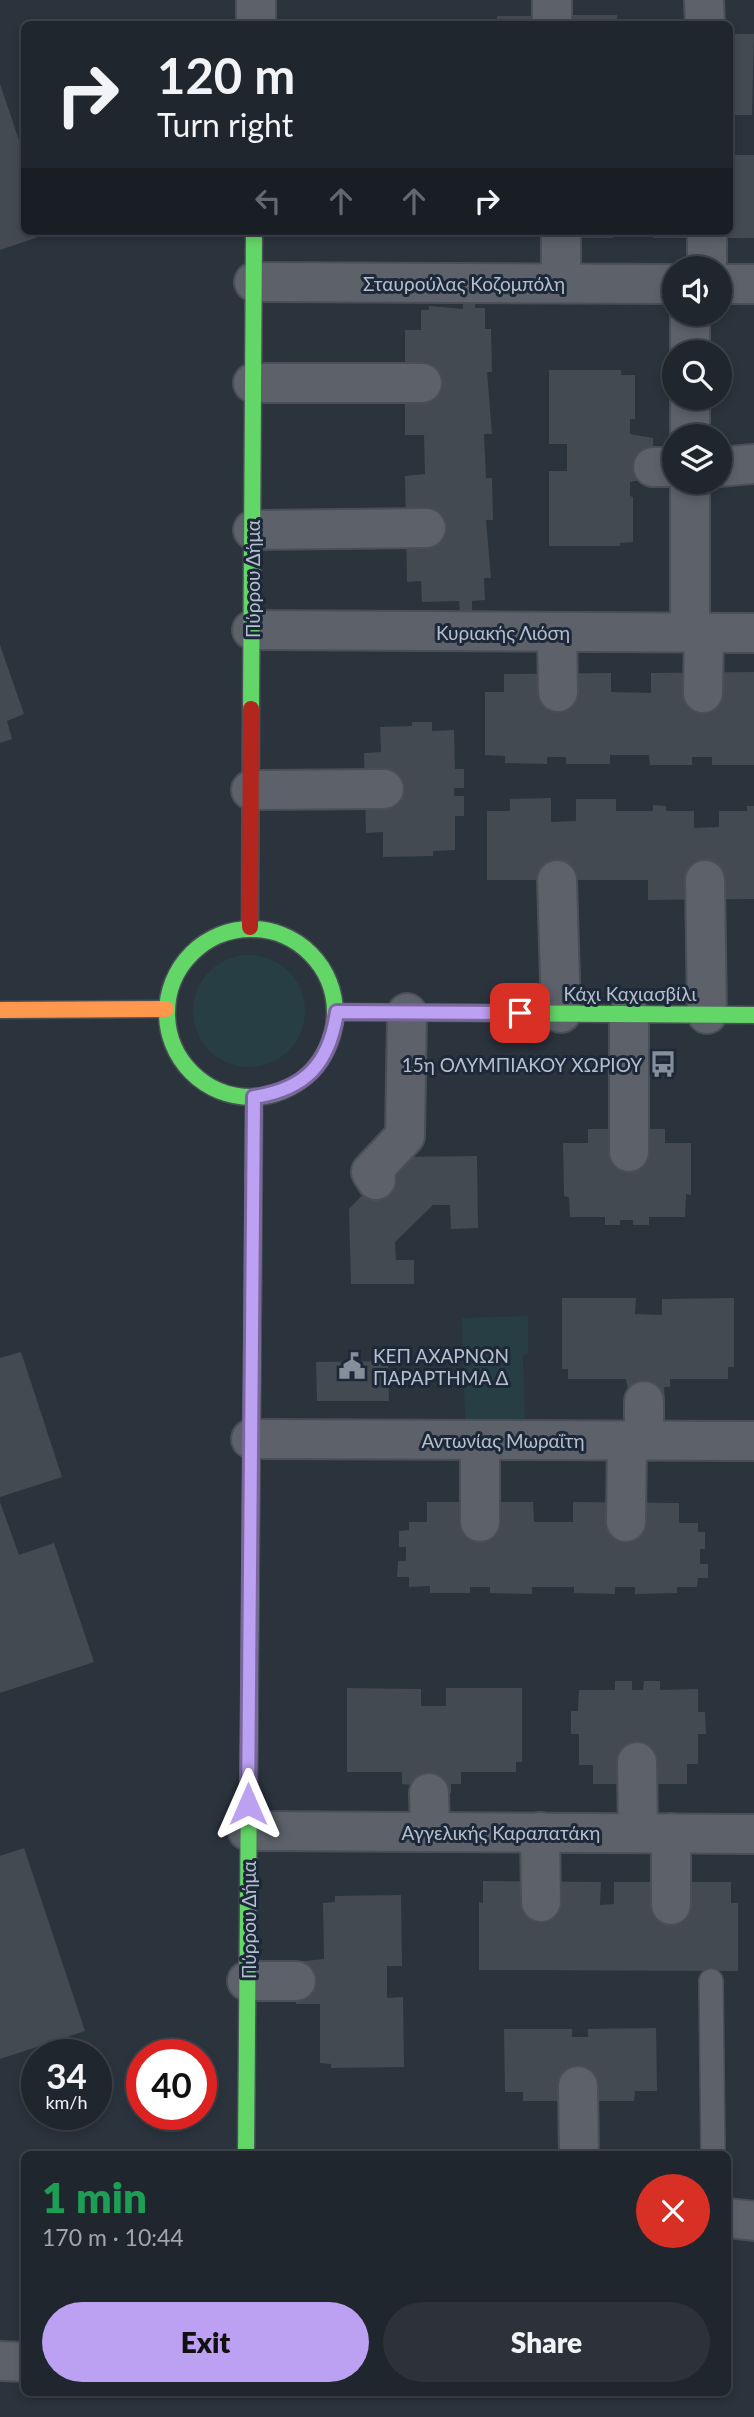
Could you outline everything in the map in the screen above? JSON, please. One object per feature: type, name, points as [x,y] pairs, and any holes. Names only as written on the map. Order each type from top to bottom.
[{"type":"street","points":[[256,0],[256,21]]},
{"type":"street","points":[[704,0],[705,21]]},
{"type":"street","name":"Πύρρου Δήμα","points":[[250,927],[254,235]]},
{"type":"street","points":[[561,235],[561,284]]},
{"type":"street","points":[[707,235],[707,256]]},
{"type":"street","name":"Σταυρούλας Κοζομπόλη","points":[[254,282],[662,284]]},
{"type":"street","points":[[732,284],[754,284]]},
{"type":"street","points":[[253,383],[422,383]]},
{"type":"street","points":[[732,466],[754,464]]},
{"type":"street","points":[[691,494],[697,633],[703,693]]},
{"type":"street","points":[[253,530],[426,528]]},
{"type":"street","name":"Κυριακής Λιόση","points":[[252,630],[754,633]]},
{"type":"street","points":[[557,633],[558,692]]},
{"type":"street","points":[[251,790],[384,789]]},
{"type":"street","points":[[557,880],[561,1013]]},
{"type":"street","points":[[705,880],[707,1014]]},
{"type":"street","points":[[250,927],[283,933],[311,951],[330,979],[337,1012],[333,1038],[321,1062],[303,1080],[279,1093],[254,1097],[226,1094],[201,1081],[181,1061],[169,1036],[166,1009],[174,977],[192,951],[218,934],[250,927]]},
{"type":"street","points":[[0,1010],[166,1009]]},
{"type":"street","name":"Κάχι Καχιασβίλι","points":[[337,1012],[754,1015]]},
{"type":"street","points":[[376,1181],[371,1172],[405,1136],[407,1013]]},
{"type":"street","points":[[629,1014],[629,1152]]},
{"type":"street","name":"Πύρρου Δήμα","points":[[246,2151],[254,1097]]},
{"type":"street","points":[[626,1522],[644,1401]]},
{"type":"street","name":"Αντωνίας Μωραΐτη","points":[[251,1439],[754,1441]]},
{"type":"street","points":[[480,1522],[481,1440]]},
{"type":"street","points":[[637,1762],[671,1905]]},
{"type":"street","points":[[429,1793],[430,1832]]},
{"type":"street","name":"Αγγελικής Καραπατάκη","points":[[248,1830],[754,1834]]},
{"type":"street","points":[[540,1832],[541,1902]]},
{"type":"street","points":[[247,1981],[296,1981]]},
{"type":"street","points":[[578,2086],[579,2151]]},
{"type":"street","points":[[731,2218],[754,2221]]},
{"type":"street","points":[[0,2361],[21,2362]]},
{"type":"lane","points":[[710,1981],[713,2151]]},
{"type":"green space","points":[[249,955],[270,960],[288,972],[300,990],[305,1011],[300,1032],[288,1050],[270,1062],[249,1067],[228,1062],[210,1050],[198,1032],[193,1011],[198,990],[210,972],[228,960]]},
{"type":"green space","points":[[528,1316],[528,1354],[523,1355],[525,1419],[465,1420],[462,1318]]},
{"type":"building","points":[[570,15],[617,15],[617,21],[570,21]]},
{"type":"building","points":[[497,16],[543,16],[556,21],[497,21]]},
{"type":"building","points":[[733,34],[754,34],[752,115],[733,115]]},
{"type":"building","points":[[0,84],[21,146],[21,235],[44,235],[0,250]]},
{"type":"building","points":[[733,155],[754,155],[754,238],[716,238],[716,235],[733,235]]},
{"type":"building","points":[[508,235],[552,235],[552,236]]},
{"type":"building","points":[[571,235],[613,235],[613,238],[571,238]]},
{"type":"building","points":[[653,235],[698,235],[698,238],[653,238]]},
{"type":"building","points":[[475,300],[475,308],[485,308],[485,329],[491,329],[492,372],[487,372],[492,434],[484,434],[486,478],[492,478],[493,520],[486,520],[491,578],[484,578],[485,600],[472,601],[472,612],[460,613],[459,601],[422,602],[421,581],[407,582],[405,476],[425,474],[424,435],[405,435],[405,330],[421,330],[421,310],[429,310],[429,306],[463,309],[463,301]]},
{"type":"building","points":[[549,370],[621,370],[621,375],[635,375],[635,419],[630,419],[630,434],[653,438],[653,478],[630,482],[630,496],[633,497],[633,542],[620,543],[620,546],[549,546],[549,471],[567,471],[567,444],[549,444]]},
{"type":"building","points":[[0,645],[24,714],[7,721],[12,739],[0,743]]},
{"type":"building","points":[[754,672],[754,765],[712,765],[712,757],[692,757],[692,765],[650,765],[649,755],[610,755],[610,764],[566,764],[566,757],[547,757],[547,764],[505,763],[505,756],[485,755],[485,692],[504,692],[504,674],[611,673],[611,692],[651,693],[651,673]]},
{"type":"building","points":[[412,722],[432,722],[432,731],[454,730],[455,769],[464,769],[464,788],[454,788],[454,796],[464,796],[464,816],[455,816],[455,850],[433,851],[433,856],[383,857],[383,832],[366,833],[364,753],[381,752],[380,727],[412,726]]},
{"type":"building","points":[[551,798],[551,822],[576,821],[576,799],[616,799],[616,811],[653,811],[653,805],[666,806],[666,811],[694,811],[694,828],[719,827],[719,811],[747,811],[747,806],[754,806],[754,899],[648,900],[648,880],[487,880],[487,811],[510,811],[510,799]]},
{"type":"building","points":[[588,1129],[665,1129],[665,1143],[691,1143],[691,1195],[686,1194],[685,1217],[649,1217],[649,1225],[633,1225],[633,1220],[620,1220],[620,1225],[605,1225],[605,1217],[570,1217],[569,1197],[564,1196],[563,1143],[588,1143]]},
{"type":"building","points":[[477,1156],[478,1228],[451,1229],[450,1205],[433,1205],[395,1242],[396,1260],[414,1260],[414,1284],[351,1284],[349,1209],[399,1157]]},
{"type":"building","points":[[562,1298],[636,1298],[635,1314],[662,1315],[662,1299],[734,1298],[734,1367],[728,1367],[728,1379],[670,1379],[670,1387],[664,1387],[665,1402],[630,1401],[626,1379],[568,1379],[568,1369],[562,1369]]},
{"type":"building","points":[[21,1352],[62,1477],[0,1497],[0,1358]]},
{"type":"building","points":[[388,1361],[389,1401],[317,1401],[316,1362]]},
{"type":"building","points":[[0,1502],[19,1555],[54,1543],[94,1662],[0,1693]]},
{"type":"building","points":[[427,1502],[533,1502],[534,1522],[573,1522],[573,1502],[679,1503],[679,1523],[698,1523],[698,1532],[705,1532],[705,1549],[700,1549],[700,1564],[708,1564],[708,1578],[698,1578],[697,1587],[677,1587],[677,1593],[635,1594],[635,1587],[615,1587],[615,1594],[574,1593],[574,1587],[532,1587],[532,1594],[490,1593],[490,1587],[470,1587],[470,1593],[430,1593],[430,1586],[409,1587],[409,1577],[397,1577],[398,1561],[406,1561],[406,1547],[399,1547],[399,1531],[409,1530],[409,1522],[427,1522]]},
{"type":"building","points":[[615,1681],[632,1681],[632,1690],[643,1690],[644,1681],[660,1681],[660,1690],[698,1689],[698,1712],[705,1712],[706,1734],[698,1734],[698,1764],[687,1764],[687,1784],[593,1784],[593,1765],[579,1765],[579,1734],[571,1734],[571,1711],[578,1711],[579,1690],[615,1690]]},
{"type":"building","points":[[347,1688],[421,1689],[421,1706],[446,1706],[446,1688],[522,1688],[522,1762],[516,1762],[516,1772],[461,1772],[461,1784],[451,1784],[451,1793],[412,1793],[412,1785],[402,1784],[402,1772],[347,1772]]},
{"type":"building","points":[[24,1848],[85,2031],[61,2039],[21,2039],[21,2052],[0,2059],[0,1856]]},
{"type":"building","points":[[483,1881],[601,1882],[600,1905],[614,1904],[614,1882],[731,1882],[731,1903],[738,1903],[738,1971],[479,1970],[479,1902],[483,1903]]},
{"type":"building","points":[[401,1895],[402,1966],[387,1966],[387,1998],[403,1997],[404,2067],[331,2068],[331,2064],[320,2063],[320,2004],[296,2004],[296,1962],[324,1959],[323,1903],[335,1902],[335,1896]]},
{"type":"building","points":[[656,2028],[657,2091],[635,2091],[634,2101],[523,2101],[523,2092],[505,2092],[504,2029],[572,2029],[572,2037],[588,2037],[588,2029]]},
{"type":"traffic: fast","points":[[251,709],[254,235]]},
{"type":"traffic: fast","points":[[251,929],[283,935],[311,953],[329,981],[335,1013],[329,1045],[311,1073],[283,1091],[251,1097],[219,1091],[191,1073],[173,1045],[167,1013],[173,981],[191,953],[219,935],[251,929]]},
{"type":"traffic: fast","points":[[337,1012],[754,1015]]},
{"type":"traffic: fast","points":[[246,2151],[253,1281]]},
{"type":"traffic: slow","points":[[0,1010],[166,1009]]},
{"type":"traffic: slow","points":[[253,1281],[254,1097]]},
{"type":"traffic: jam","points":[[250,927],[251,709]]},
{"type":"place","name":"15η ΟΛΥΜΠΙΑΚΟΥ ΧΩΡΙΟΥ","points":[[663,1064]]},
{"type":"place","name":"ΚΕΠ ΑΧΑΡΝΩΝ ΠΑΡΑΡΤΗΜΑ Δ","points":[[352,1366]]},
{"type":"route","points":[[248,1804],[254,1097],[279,1093],[303,1080],[321,1062],[333,1038],[337,1012],[520,1013]]}]
